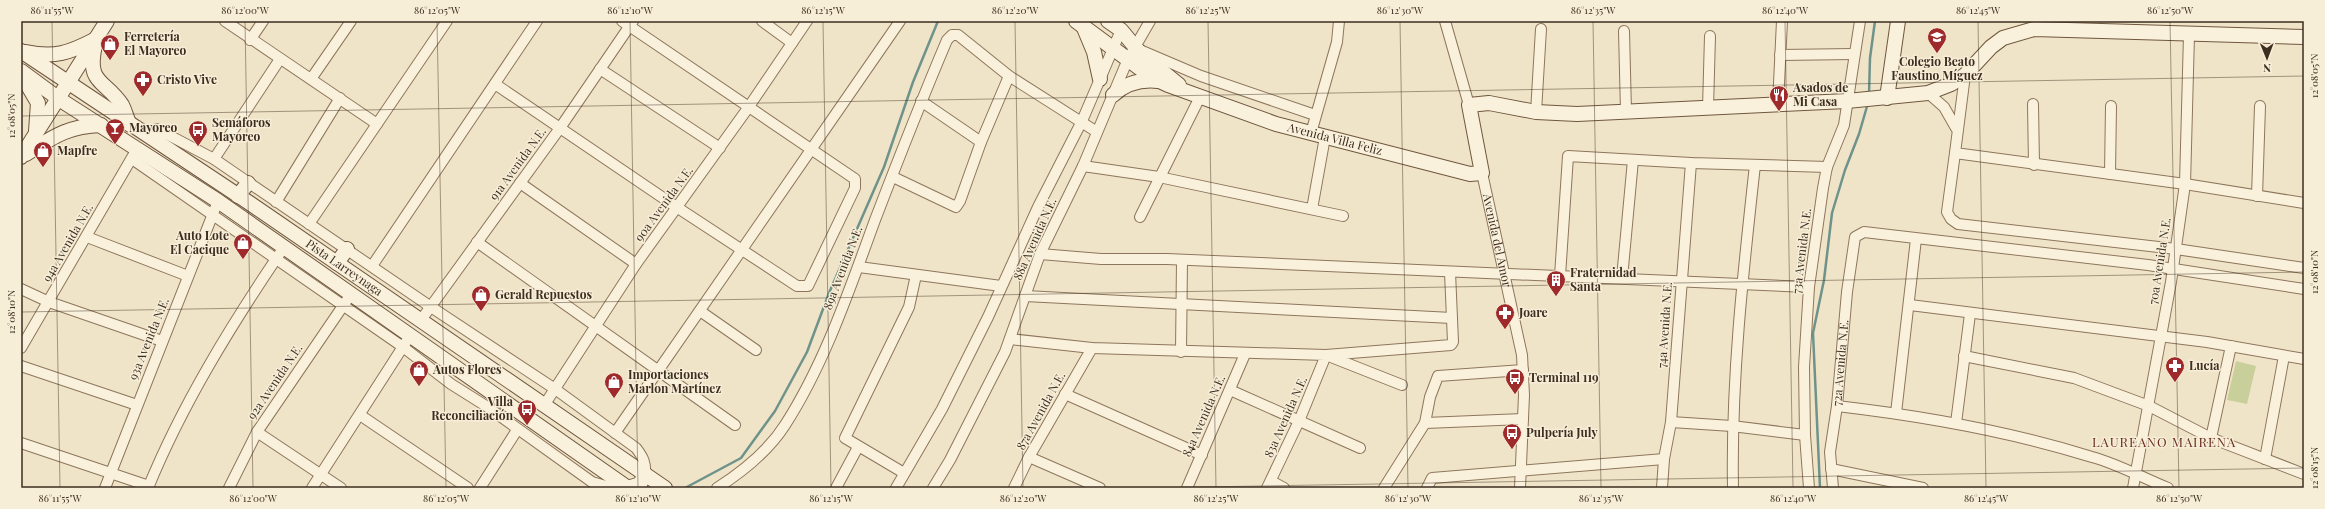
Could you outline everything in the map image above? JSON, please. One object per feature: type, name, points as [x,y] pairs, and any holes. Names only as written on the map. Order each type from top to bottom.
[{"type":"main road","points":[[21,157],[107,21]]},
{"type":"main road","name":"Avenida Villa Feliz","points":[[1108,21],[1120,30],[1132,54],[1158,81],[1276,124],[1470,174],[1482,173]]},
{"type":"main road","points":[[1885,98],[1898,21]]},
{"type":"main road","points":[[1080,24],[1094,52],[1100,80]]},
{"type":"main road","name":"Avenida Villa Feliz","points":[[1080,24],[1114,49],[1132,54],[1195,95]]},
{"type":"main road","points":[[1469,105],[1489,103],[1536,112],[1577,114],[1854,101],[1928,94],[1951,84],[1965,75],[1991,47],[2003,38],[2034,29],[2189,35],[2304,37]]},
{"type":"main road","points":[[21,51],[43,55],[64,54],[96,39]]},
{"type":"main road","points":[[96,39],[91,60],[94,74],[100,84],[122,105],[130,125]]},
{"type":"main road","name":"Pista Larreynaga","points":[[21,51],[337,263],[662,485]]},
{"type":"main road","points":[[21,73],[38,103],[38,119],[35,137]]},
{"type":"main road","name":"Pista Larreynaga","points":[[21,73],[101,125],[134,154],[218,201],[280,253],[347,300],[406,341],[490,393],[628,488]]},
{"type":"main road","points":[[1113,95],[1120,88],[1138,81],[1158,81]]},
{"type":"main road","name":"Avenida del Amor","points":[[1469,105],[1482,173]]},
{"type":"main road","points":[[21,157],[64,131],[81,126],[101,125]]},
{"type":"main road","points":[[238,196],[248,182]]},
{"type":"main road","points":[[337,263],[347,249]]},
{"type":"main road","points":[[490,393],[494,387],[503,384],[512,386],[557,416],[569,421]]},
{"type":"main road","points":[[628,488],[640,484],[645,474]]},
{"type":"street","points":[[225,21],[250,40],[340,98],[377,124]]},
{"type":"street","points":[[250,40],[263,21]]},
{"type":"street","points":[[311,79],[351,21]]},
{"type":"street","points":[[309,224],[447,21]]},
{"type":"street","points":[[372,266],[537,21]]},
{"type":"street","points":[[762,21],[792,43]]},
{"type":"street","name":"90a Avenida N.E.","points":[[545,404],[636,264],[678,208],[807,21]]},
{"type":"street","points":[[615,433],[900,21]]},
{"type":"street","name":"88a Avenida N.E.","points":[[933,488],[950,460],[1010,339],[1040,254],[1083,166],[1132,54],[1150,21]]},
{"type":"street","points":[[1311,133],[1337,42],[1339,21]]},
{"type":"street","name":"Avenida del Amor","points":[[1445,21],[1469,105]]},
{"type":"street","points":[[1778,104],[1782,21]]},
{"type":"street","name":"73a Avenida N.E.","points":[[1809,488],[1805,435],[1804,367],[1809,287],[1827,167],[1854,101],[1854,54],[1860,21]]},
{"type":"street","points":[[495,84],[741,250],[797,286],[808,286],[856,183],[855,179],[748,108],[628,23]]},
{"type":"street","name":"91a Avenida N.E.","points":[[421,320],[560,128],[600,69],[628,23]]},
{"type":"street","points":[[1536,112],[1541,29]]},
{"type":"street","name":"88a Avenida N.E.","points":[[896,488],[942,409],[988,317],[1001,286],[1082,122],[1114,49],[1120,30]]},
{"type":"street","points":[[1624,31],[1626,112]]},
{"type":"street","name":"89a Avenida N.E.","points":[[717,488],[733,478],[760,454],[785,425],[824,352],[859,266],[921,101],[947,40],[952,35],[958,35],[1009,76]]},
{"type":"street","name":"70a Avenida N.E.","points":[[2133,488],[2173,269],[2185,184],[2189,35]]},
{"type":"street","points":[[1708,108],[1710,36]]},
{"type":"street","points":[[1132,54],[1160,57],[1201,76],[1315,115]]},
{"type":"street","points":[[1780,55],[1854,54]]},
{"type":"street","points":[[214,159],[280,59]]},
{"type":"street","points":[[600,69],[720,148]]},
{"type":"street","points":[[1965,75],[1956,128],[1947,212],[1950,219],[1958,224],[2176,249],[2304,268]]},
{"type":"street","points":[[893,177],[956,207],[960,201],[981,142],[1009,76],[1097,132]]},
{"type":"street","points":[[1928,94],[1944,107],[1956,128]]},
{"type":"street","points":[[1140,217],[1159,178],[1195,95]]},
{"type":"street","points":[[276,202],[340,98]]},
{"type":"street","points":[[921,101],[981,142]]},
{"type":"street","points":[[2033,104],[2034,165]]},
{"type":"street","points":[[2110,174],[2111,106]]},
{"type":"street","points":[[2256,196],[2260,106]]},
{"type":"street","points":[[157,129],[214,159],[431,307],[555,389],[636,448],[642,456],[646,466],[645,474]]},
{"type":"street","points":[[1312,209],[1325,137]]},
{"type":"street","points":[[1954,153],[2034,165],[2185,184],[2304,203]]},
{"type":"street","points":[[21,443],[149,487],[179,422],[208,369],[280,253],[212,216],[134,154]]},
{"type":"street","name":"94a Avenida N.E.","points":[[21,348],[134,154]]},
{"type":"street","points":[[1560,276],[1568,156],[1691,163],[1827,167]]},
{"type":"street","points":[[1622,278],[1633,160]]},
{"type":"street","name":"74a Avenida N.E.","points":[[1662,488],[1664,459],[1671,422],[1691,163]]},
{"type":"street","points":[[1733,488],[1732,426],[1742,284],[1754,165]]},
{"type":"street","points":[[1083,166],[1159,178],[1343,216]]},
{"type":"street","name":"Avenida del Amor","points":[[1482,173],[1522,355],[1523,419],[1520,488]]},
{"type":"street","points":[[520,183],[636,264]]},
{"type":"street","name":"93a Avenida N.E.","points":[[105,488],[218,201]]},
{"type":"street","name":"72a Avenida N.E.","points":[[1833,488],[1830,452],[1837,406],[1842,338],[1855,238],[1864,232],[1916,239]]},
{"type":"street","points":[[87,237],[188,276]]},
{"type":"street","points":[[1896,413],[1910,305],[1916,239],[2173,269],[2304,289]]},
{"type":"street","points":[[477,242],[595,327],[660,370],[735,425]]},
{"type":"street","points":[[1040,254],[1101,259],[1182,260],[1809,287]]},
{"type":"street","points":[[1181,352],[1182,260]]},
{"type":"street","points":[[859,266],[1001,286]]},
{"type":"street","points":[[1010,339],[1092,348],[1245,354],[1326,355],[1451,345],[1453,342],[1450,272]]},
{"type":"street","points":[[904,473],[846,440],[845,435],[909,307],[916,275]]},
{"type":"street","points":[[21,289],[49,302],[162,341]]},
{"type":"street","points":[[1025,296],[1452,318]]},
{"type":"street","name":"92a Avenida N.E.","points":[[229,488],[257,432],[347,300]]},
{"type":"street","points":[[1910,305],[1970,314],[2231,346],[2304,359]]},
{"type":"street","points":[[700,311],[756,350]]},
{"type":"street","points":[[1956,423],[1970,314]]},
{"type":"street","points":[[312,488],[406,341],[518,430],[592,482],[606,486],[628,488]]},
{"type":"street","points":[[2211,438],[2231,346]]},
{"type":"street","name":"87a Avenida N.E.","points":[[1014,488],[1029,457],[1092,348]]},
{"type":"street","name":"84a Avenida N.E.","points":[[1186,488],[1202,455],[1245,354]]},
{"type":"street","points":[[1326,355],[1402,385]]},
{"type":"street","name":"83a Avenida N.E.","points":[[1269,484],[1299,421],[1326,355]]},
{"type":"street","points":[[1964,356],[2074,378],[2149,406],[2211,438],[2304,474]]},
{"type":"street","points":[[2265,459],[2284,356]]},
{"type":"street","points":[[21,366],[137,405]]},
{"type":"street","points":[[1384,488],[1425,423],[1430,397],[1438,376],[1523,370]]},
{"type":"street","points":[[1230,390],[1360,448]]},
{"type":"street","points":[[1065,394],[1202,455]]},
{"type":"street","points":[[1837,406],[1896,413],[1956,423],[2094,457],[2136,476],[2168,488]]},
{"type":"street","points":[[360,415],[468,488]]},
{"type":"street","points":[[1425,423],[1523,419]]},
{"type":"street","points":[[1671,422],[1732,426],[1805,435]]},
{"type":"street","points":[[480,488],[518,430]]},
{"type":"street","points":[[257,432],[341,488]]},
{"type":"street","points":[[836,488],[858,447]]},
{"type":"street","points":[[1029,457],[1100,488]]},
{"type":"street","points":[[1427,488],[1432,478],[1520,469],[1664,459]]},
{"type":"street","points":[[1831,469],[1923,488]]},
{"type":"street","points":[[1269,484],[1284,488]]},
{"type":"green space","points":[[2236,361],[2256,366],[2247,404],[2227,400]]},
{"type":"waterway","points":[[685,488],[741,458],[775,411],[807,352],[829,293],[884,167],[913,82],[938,21]]},
{"type":"waterway","points":[[1869,94],[1870,58],[1875,21]]},
{"type":"waterway","points":[[1820,488],[1813,333],[1824,280],[1832,213],[1868,103]]},
{"type":"place","name":"Colegio Beato Faustino Míguez","points":[[1937,54]]},
{"type":"place","name":"Ferretería El Mayoreo","points":[[110,61]]},
{"type":"place","name":"Cristo Vive","points":[[143,97]]},
{"type":"place","name":"Asados de Mi Casa","points":[[1779,112]]},
{"type":"place","name":"Mayoreo","points":[[115,145]]},
{"type":"place","name":"Semáforos Mayoreo","points":[[198,147]]},
{"type":"place","name":"Mapfre","points":[[43,168]]},
{"type":"place","name":"Auto Lote El Cacique","points":[[243,260]]},
{"type":"place","name":"Fraternidad Santa","points":[[1556,297]]},
{"type":"place","name":"Gerald Repuestos","points":[[481,312]]},
{"type":"place","name":"Joare","points":[[1505,330]]},
{"type":"place","name":"Lucía","points":[[2175,383]]},
{"type":"place","name":"Autos Flores","points":[[419,387]]},
{"type":"place","name":"Terminal 119","points":[[1515,395]]},
{"type":"place","name":"Importaciones Marlon Martínez","points":[[614,399]]},
{"type":"place","name":"Villa Reconciliación","points":[[527,426]]},
{"type":"place","name":"Pulpería July","points":[[1512,450]]},
{"type":"district","name":"LAUREANO MAIRENA","points":[[2164,442]]}]
